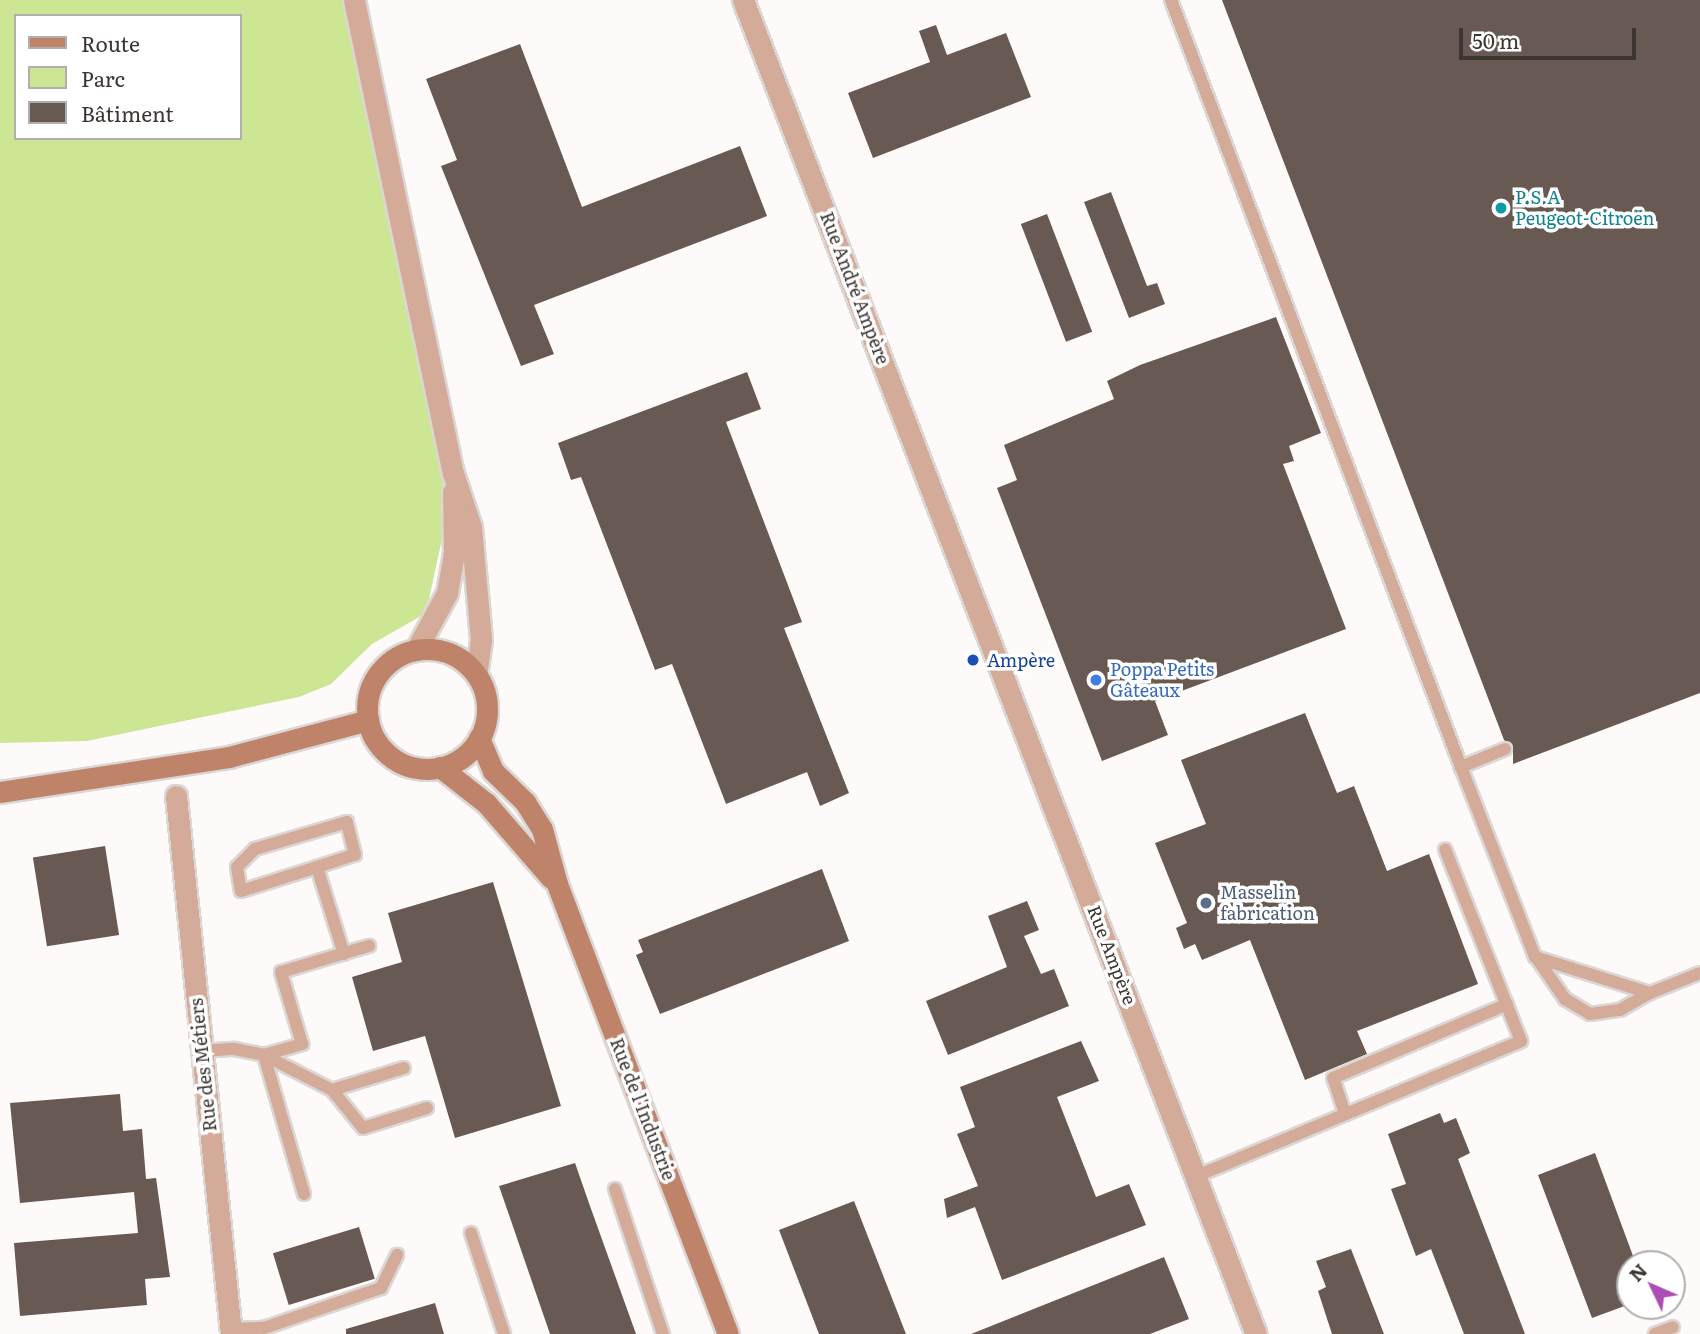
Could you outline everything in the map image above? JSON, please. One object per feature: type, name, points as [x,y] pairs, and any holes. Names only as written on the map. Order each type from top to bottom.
[{"type":"street","points":[[354,0],[453,473],[471,527],[478,578],[481,640],[476,674],[487,710],[479,738],[456,761],[440,767],[418,767],[396,760],[380,746],[368,720],[369,693],[381,671],[391,660],[416,650],[454,655],[476,674]]},
{"type":"street","name":"Rue André Ampère","points":[[743,0],[966,576]]},
{"type":"street","points":[[416,650],[447,593],[454,553],[453,473]]},
{"type":"street","name":"Rue Ampère","points":[[966,576],[1256,1334]]},
{"type":"street","points":[[0,792],[229,757],[368,720]]},
{"type":"street","name":"Rue de l'Industrie","points":[[479,738],[494,771],[535,814],[558,884],[728,1334]]},
{"type":"street","name":"Rue de l'Industrie","points":[[440,767],[488,804],[558,884]]},
{"type":"street","name":"Rue des Métiers","points":[[176,796],[231,1331]]},
{"type":"lane","points":[[1171,0],[1535,957],[1565,999],[1590,1014],[1620,1010],[1650,993],[1700,973]]},
{"type":"lane","points":[[1461,767],[1505,749]]},
{"type":"lane","points":[[347,822],[355,855],[317,867],[241,891],[237,867],[255,849],[347,822]]},
{"type":"lane","points":[[1197,1176],[1521,1041],[1445,849]]},
{"type":"lane","points":[[317,867],[344,954]]},
{"type":"lane","points":[[264,1055],[302,1044],[281,972],[369,946]]},
{"type":"lane","points":[[1535,957],[1650,993]]},
{"type":"lane","points":[[1345,1114],[1333,1078],[1507,1004]]},
{"type":"lane","points":[[202,1051],[233,1049],[264,1055],[332,1090],[363,1128],[428,1108]]},
{"type":"lane","points":[[264,1055],[304,1194]]},
{"type":"lane","points":[[332,1090],[404,1068]]},
{"type":"lane","points":[[615,1189],[663,1334]]},
{"type":"lane","points":[[471,1233],[504,1334]]},
{"type":"lane","points":[[231,1331],[264,1328],[381,1288],[397,1255]]},
{"type":"lane","points":[[1655,1334],[1673,1327]]},
{"type":"green space","points":[[0,0],[354,0],[456,474],[429,599],[421,616],[372,644],[331,684],[299,697],[87,741],[0,743]]},
{"type":"building","name":"P.S.A Peugeot-Citroën","points":[[1222,0],[1700,0],[1700,693],[1513,764],[1513,746],[1504,740]]},
{"type":"building","points":[[936,25],[947,55],[1006,33],[1031,97],[873,158],[848,93],[930,62],[919,31]]},
{"type":"building","points":[[520,44],[582,207],[740,146],[767,216],[534,305],[554,354],[521,366],[441,166],[457,160],[426,79]]},
{"type":"building","points":[[1111,192],[1147,286],[1157,283],[1165,304],[1129,318],[1084,202]]},
{"type":"building","points":[[1047,214],[1092,332],[1066,342],[1021,224]]},
{"type":"building","points":[[1276,317],[1321,433],[1289,446],[1294,461],[1283,464],[1346,629],[1155,701],[1168,735],[1102,761],[997,488],[1017,480],[1004,445],[1114,399],[1107,381],[1140,365]]},
{"type":"building","points":[[747,372],[761,409],[726,422],[802,622],[784,628],[849,793],[820,806],[807,772],[726,804],[672,664],[655,670],[581,477],[571,480],[558,443]]},
{"type":"building","points":[[1305,713],[1337,793],[1354,786],[1387,871],[1429,854],[1478,984],[1357,1031],[1367,1054],[1305,1080],[1250,940],[1202,960],[1195,944],[1184,949],[1176,928],[1187,923],[1155,843],[1206,824],[1181,760]]},
{"type":"building","points":[[105,846],[119,935],[47,946],[33,857]]},
{"type":"building","points":[[822,869],[849,941],[660,1014],[636,955],[643,952],[638,940]]},
{"type":"building","points":[[493,882],[561,1106],[455,1138],[425,1036],[373,1051],[352,977],[402,962],[388,913]]},
{"type":"building","points":[[1027,901],[1039,930],[1024,936],[1041,974],[1054,969],[1069,1006],[948,1055],[926,1001],[1007,967],[988,916]]},
{"type":"building","points":[[1081,1041],[1099,1081],[1057,1097],[1096,1197],[1129,1184],[1146,1225],[1002,1280],[975,1207],[947,1218],[944,1199],[978,1186],[957,1134],[975,1127],[960,1087]]},
{"type":"building","points":[[120,1094],[123,1131],[142,1129],[146,1179],[156,1178],[170,1277],[145,1279],[147,1305],[20,1316],[14,1243],[138,1233],[134,1192],[20,1203],[10,1103]]},
{"type":"building","points":[[1440,1113],[1444,1123],[1456,1118],[1470,1153],[1458,1159],[1525,1334],[1464,1334],[1431,1249],[1416,1256],[1391,1189],[1406,1184],[1388,1134]]},
{"type":"building","points":[[1595,1153],[1631,1250],[1616,1250],[1616,1309],[1592,1318],[1538,1175]]},
{"type":"building","points":[[575,1163],[636,1334],[550,1334],[499,1186]]},
{"type":"building","points":[[854,1201],[906,1334],[819,1334],[779,1230]]},
{"type":"building","points":[[359,1227],[375,1279],[289,1305],[273,1253]]},
{"type":"building","points":[[1351,1249],[1384,1334],[1332,1334],[1318,1291],[1326,1287],[1316,1261]]},
{"type":"building","points":[[1164,1257],[1189,1319],[1150,1334],[971,1334]]},
{"type":"building","points":[[435,1303],[444,1334],[346,1334],[346,1329]]},
{"type":"place","name":"P.S.A Peugeot-Citroën","points":[[1501,208]]},
{"type":"place","name":"Ampère","points":[[973,660]]},
{"type":"place","name":"Poppa Petits Gâteaux","points":[[1096,680]]},
{"type":"place","name":"Masselin fabrication","points":[[1206,903]]}]
